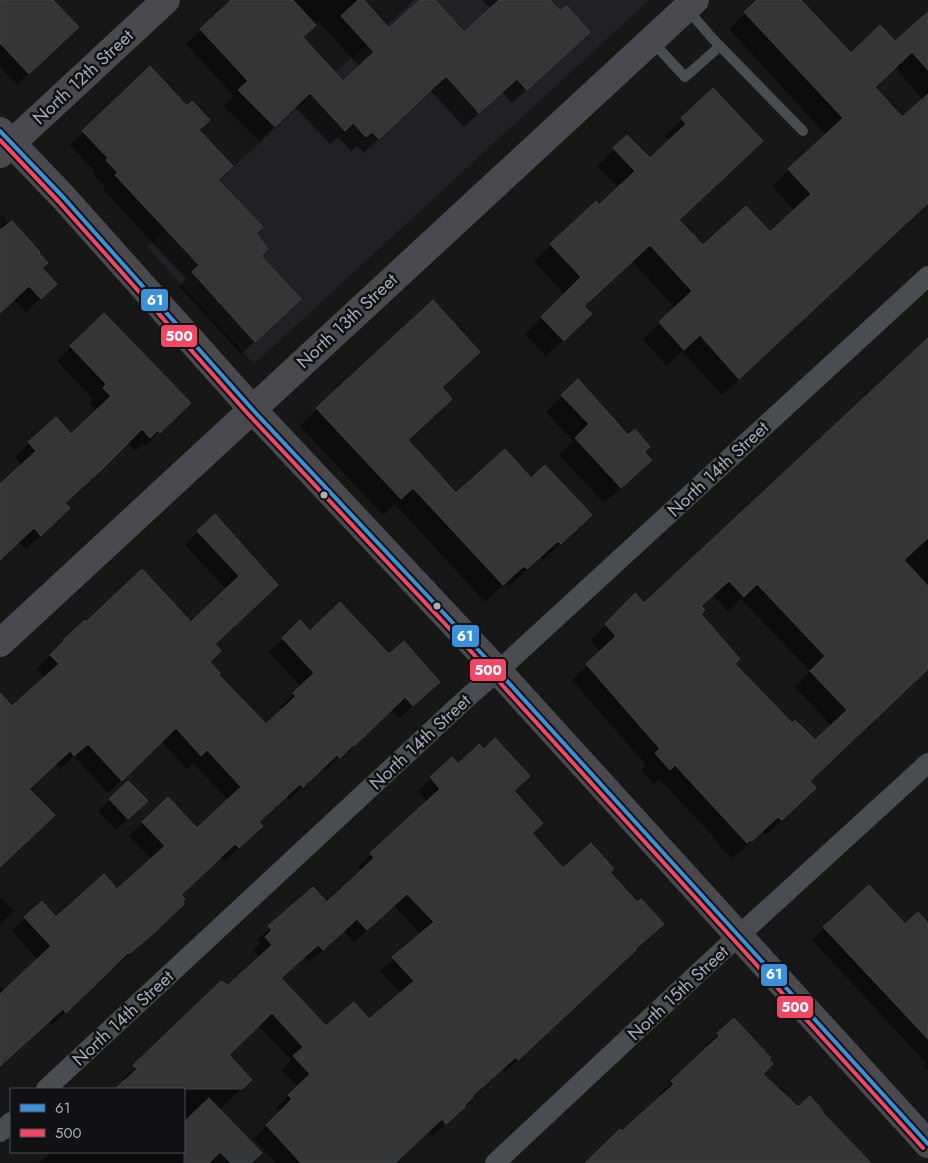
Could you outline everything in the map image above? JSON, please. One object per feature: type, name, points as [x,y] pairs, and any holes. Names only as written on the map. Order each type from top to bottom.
[{"type":"main road","name":"North 12th Street","points":[[4,143],[166,0]]},
{"type":"main road","name":"North 13th Street","points":[[0,643],[691,4]]},
{"type":"main road","points":[[4,143],[70,205],[253,410],[498,671],[928,1144]]},
{"type":"street","name":"North 14th Street","points":[[47,1088],[469,696],[928,276]]},
{"type":"street","name":"North 15th Street","points":[[495,1163],[928,763]]},
{"type":"street","points":[[0,1132],[10,1123]]},
{"type":"lane","points":[[691,4],[720,46],[802,131]]},
{"type":"lane","points":[[652,40],[685,78],[720,46]]},
{"type":"shaded area","points":[[414,0],[649,0],[254,364],[147,247]]},
{"type":"building","points":[[0,0],[53,0],[79,27],[29,74],[0,43]]},
{"type":"building","points":[[231,0],[293,0],[316,25],[303,37],[343,81],[374,52],[341,16],[358,0],[364,0],[389,28],[420,0],[435,0],[464,32],[499,0],[550,0],[560,11],[567,6],[590,32],[527,90],[517,79],[479,113],[446,76],[379,139],[372,132],[366,137],[353,123],[345,131],[310,93],[275,127],[238,90],[248,81],[200,29]]},
{"type":"building","points":[[757,0],[801,0],[851,53],[880,25],[895,41],[928,12],[928,70],[912,52],[875,87],[902,117],[928,94],[928,203],[739,379],[700,335],[684,350],[659,322],[692,291],[650,245],[584,306],[592,314],[564,341],[541,317],[581,277],[550,244],[596,201],[599,205],[635,171],[613,148],[627,135],[650,158],[686,124],[681,118],[713,88],[763,141],[679,220],[703,245],[746,206],[770,232],[811,194],[788,169],[843,118],[744,12]]},
{"type":"building","points":[[150,66],[187,106],[192,101],[210,120],[199,130],[233,166],[218,180],[263,227],[256,233],[268,249],[261,256],[301,299],[255,342],[192,272],[199,265],[115,175],[118,173],[106,160],[108,158],[82,131]]},
{"type":"building","points":[[12,221],[48,263],[42,268],[57,284],[41,299],[29,286],[0,313],[0,230]]},
{"type":"building","points":[[433,300],[480,352],[442,387],[452,399],[408,440],[456,493],[505,449],[531,478],[545,465],[592,515],[561,544],[558,541],[527,569],[524,566],[503,585],[413,488],[401,499],[316,408]]},
{"type":"building","points":[[104,313],[191,403],[160,433],[158,430],[150,438],[142,429],[65,503],[70,508],[41,536],[34,528],[0,560],[0,484],[36,451],[28,442],[56,417],[71,434],[111,396],[103,388],[106,384],[70,346]]},
{"type":"building","points":[[928,338],[928,538],[904,560],[928,586],[928,669],[810,781],[816,788],[782,820],[778,817],[752,841],[750,840],[747,843],[675,765],[670,770],[655,753],[660,749],[586,664],[616,636],[605,624],[635,593],[644,603]],"holes":[[[729,581],[744,597],[757,584],[825,656],[810,671],[847,710],[815,740],[795,720],[792,723],[735,664],[740,659],[701,614],[705,610],[701,606]]]},
{"type":"building","points":[[578,379],[628,435],[635,429],[650,447],[644,452],[652,460],[621,488],[575,438],[589,424],[561,395]]},
{"type":"building","points":[[215,514],[278,585],[215,644],[221,651],[210,662],[220,673],[219,675],[266,724],[296,696],[293,693],[314,673],[282,638],[300,620],[310,631],[340,602],[389,654],[404,641],[440,682],[413,706],[405,697],[340,758],[337,755],[303,787],[300,784],[259,822],[263,826],[239,848],[235,844],[181,895],[185,899],[184,904],[155,932],[128,953],[66,1013],[63,1009],[0,1066],[0,994],[51,946],[24,917],[42,901],[56,917],[104,874],[117,889],[165,846],[142,822],[168,797],[197,828],[241,787],[207,750],[201,756],[176,728],[122,781],[88,744],[74,756],[70,751],[29,789],[55,815],[0,867],[0,693],[12,706],[59,664],[50,655],[63,640],[85,620],[86,622],[142,569],[191,622],[239,576],[197,531]]},
{"type":"building","points":[[495,738],[530,776],[514,791],[543,823],[532,833],[563,868],[591,843],[614,869],[610,872],[637,902],[641,899],[664,924],[518,1060],[516,1057],[472,1096],[465,1107],[446,1124],[442,1119],[395,1163],[301,1163],[266,1125],[292,1099],[288,1095],[310,1074],[293,1056],[303,1047],[272,1013],[229,1055],[252,1080],[242,1089],[116,1088],[137,1069],[133,1065],[221,981],[228,985],[272,945],[265,937],[272,930],[268,926],[313,887],[327,902],[374,858],[370,853],[440,789],[430,777],[452,757],[458,764],[479,744],[484,749]],"holes":[[[407,894],[434,922],[392,957],[414,981],[369,1019],[354,1002],[326,1026],[281,978],[318,945],[323,950],[357,919],[367,930]]]},
{"type":"building","points":[[128,781],[148,801],[128,819],[109,799]]},
{"type":"building","points":[[869,885],[905,924],[918,912],[928,923],[928,1039],[823,927]]},
{"type":"building","points":[[734,1018],[771,1058],[769,1059],[773,1064],[763,1074],[798,1107],[810,1096],[822,1112],[871,1163],[585,1163],[620,1129],[622,1131],[674,1084],[671,1081],[719,1036],[717,1033]]},
{"type":"building","points":[[209,1098],[262,1153],[251,1163],[231,1163],[220,1152],[209,1163],[184,1163],[185,1121]]},
{"type":"transit line","name":"61","points":[[0,131],[64,198],[253,410],[498,671],[928,1144]]},
{"type":"transit line","name":"500","points":[[0,140],[59,202],[248,414],[493,675],[923,1148]]}]
